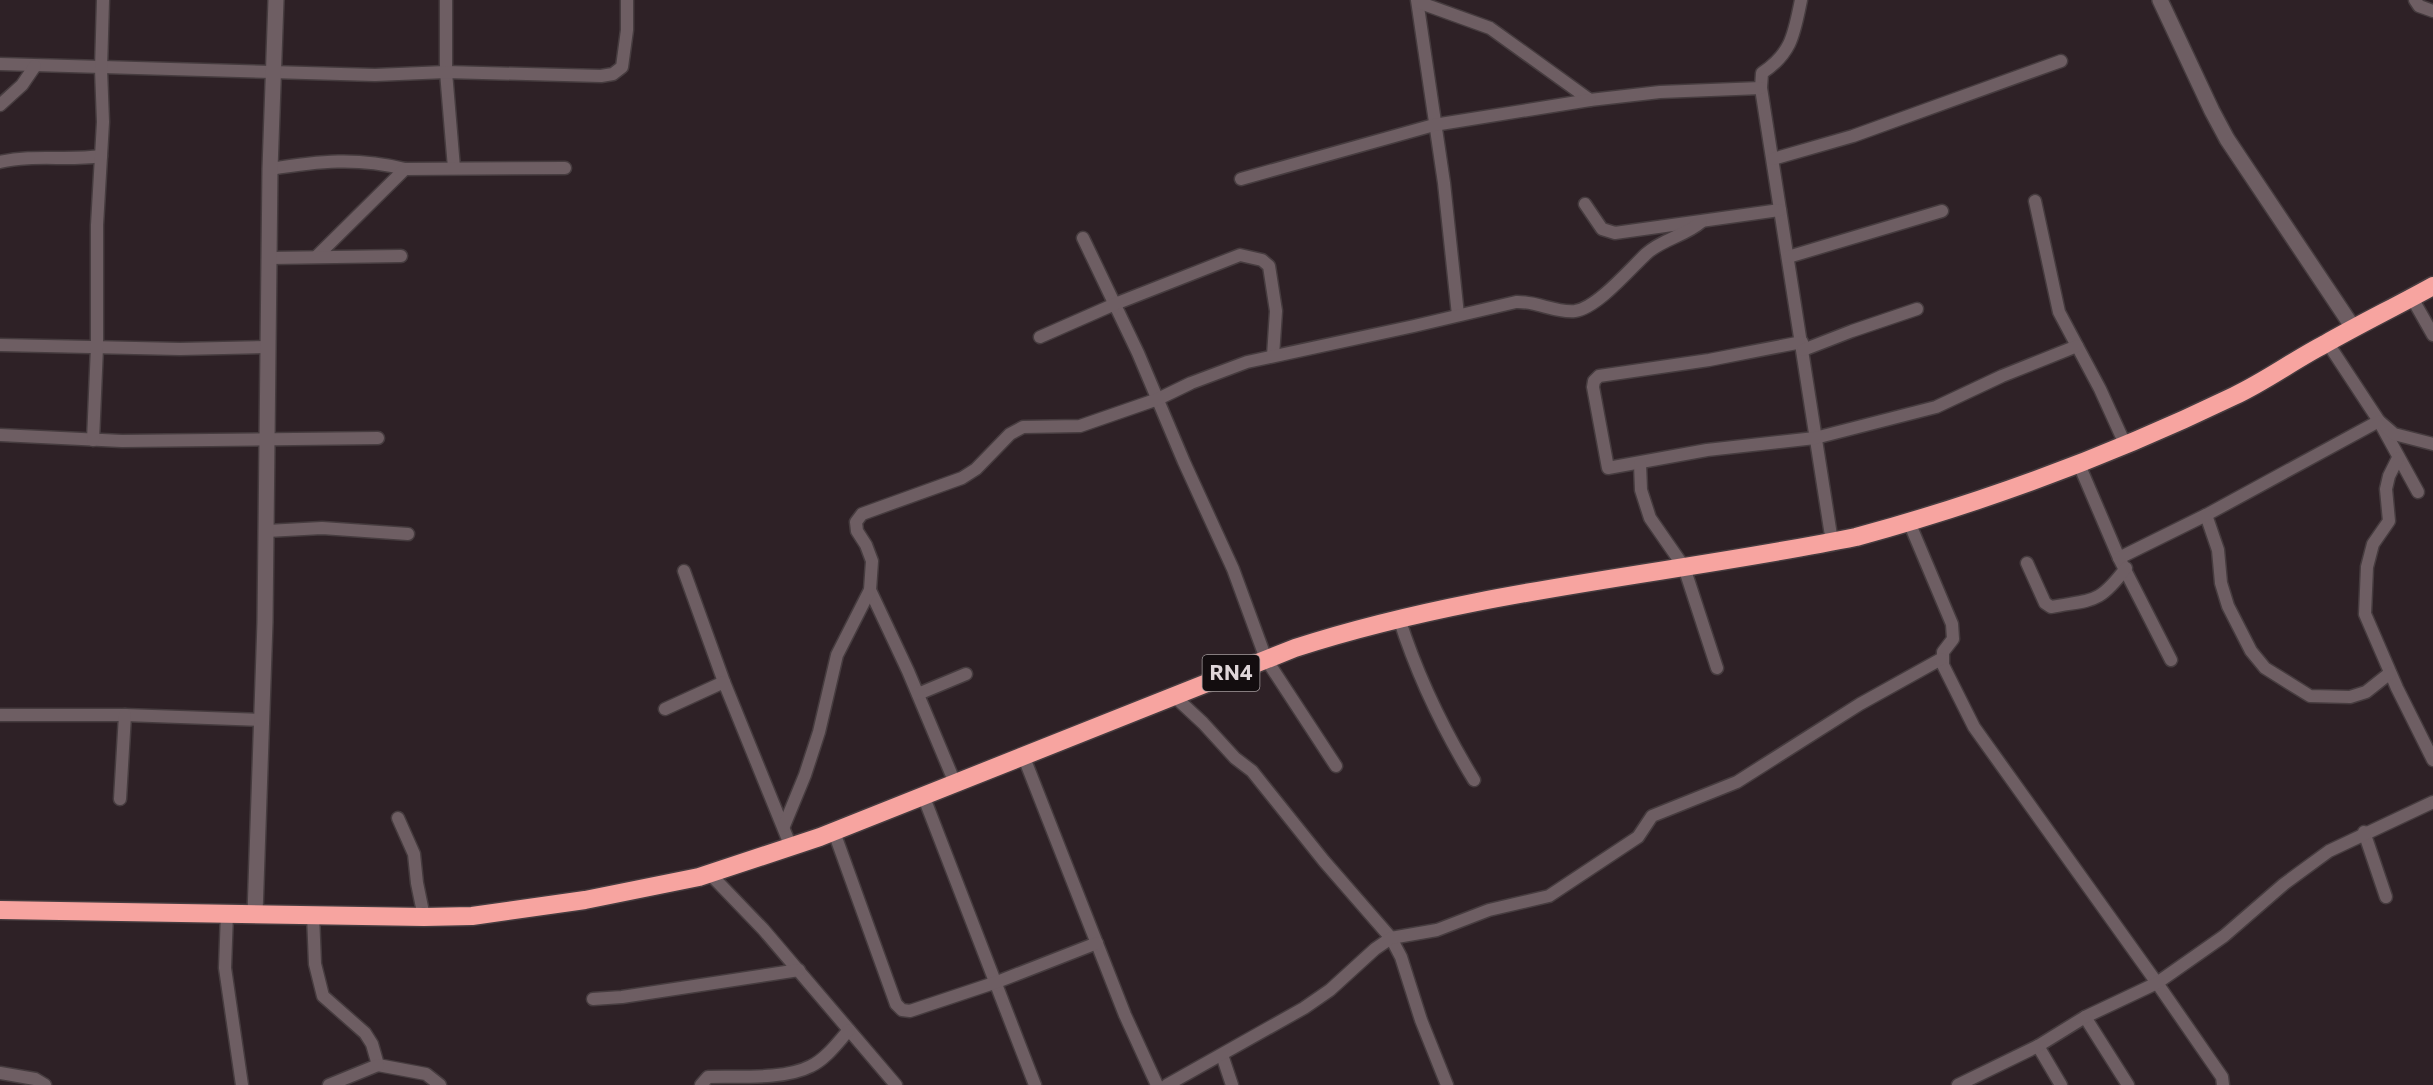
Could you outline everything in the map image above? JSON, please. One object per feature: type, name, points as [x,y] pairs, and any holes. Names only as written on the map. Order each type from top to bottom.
[{"type":"highway","name":"RN4","points":[[0,910],[472,916],[585,900],[710,874],[834,832],[1266,659],[1350,630],[1505,597],[1832,542],[1909,522],[2125,444],[2237,395],[2327,342],[2433,286]]},
{"type":"street","points":[[93,440],[97,347],[97,225],[103,122],[100,69],[103,0]]},
{"type":"street","points":[[255,914],[267,531],[270,169],[276,0]]},
{"type":"street","points":[[446,0],[446,72],[454,168]]},
{"type":"street","points":[[0,64],[100,69],[375,75],[446,72],[613,74],[622,67],[627,30],[627,0]]},
{"type":"street","points":[[1801,0],[1796,26],[1788,46],[1780,61],[1762,73],[1761,88],[1832,542]]},
{"type":"street","points":[[2160,0],[2227,138],[2354,329]]},
{"type":"street","points":[[2415,0],[2420,6],[2433,11]]},
{"type":"street","points":[[1458,315],[1444,183],[1417,1],[1490,28],[1590,100]]},
{"type":"street","points":[[1773,159],[1853,136],[2061,61]]},
{"type":"street","points":[[0,105],[22,85],[35,66]]},
{"type":"street","points":[[1241,179],[1434,125],[1590,100],[1660,92],[1761,88]]},
{"type":"street","points":[[0,162],[29,157],[67,159],[101,156]]},
{"type":"street","points":[[270,169],[339,160],[374,162],[405,169],[565,168]]},
{"type":"street","points":[[317,256],[405,169]]},
{"type":"street","points":[[2035,201],[2059,312],[2100,389],[2125,444]]},
{"type":"street","points":[[1586,204],[1602,229],[1615,233],[1780,210]]},
{"type":"street","points":[[1788,257],[1942,211]]},
{"type":"street","points":[[784,826],[805,775],[819,732],[837,655],[870,590],[872,561],[866,544],[857,531],[856,522],[862,514],[962,478],[976,468],[1010,434],[1023,427],[1080,426],[1158,399],[1218,372],[1273,356],[1516,302],[1529,301],[1557,309],[1578,310],[1589,305],[1617,283],[1646,254],[1661,243],[1701,222]]},
{"type":"street","points":[[1083,238],[1115,304],[1233,569],[1266,659],[1336,766]]},
{"type":"street","points":[[1040,337],[1115,304],[1240,255],[1262,260],[1269,266],[1276,311],[1273,356]]},
{"type":"street","points":[[270,258],[401,256]]},
{"type":"street","points":[[2412,298],[2433,335]]},
{"type":"street","points":[[1917,309],[1803,346],[1599,376],[1594,381],[1593,387],[1608,468],[1707,450],[1815,438],[1936,407],[2002,376],[2077,346]]},
{"type":"street","points":[[2327,342],[2379,421],[2418,492]]},
{"type":"street","points":[[0,345],[268,347]]},
{"type":"street","points":[[2379,421],[2394,434],[2433,444]]},
{"type":"street","points":[[2027,563],[2045,603],[2051,607],[2090,601],[2102,596],[2123,563],[2379,421]]},
{"type":"street","points":[[0,435],[93,440],[267,441],[378,438]]},
{"type":"street","points":[[2398,458],[2389,476],[2386,489],[2389,521],[2373,544],[2367,567],[2364,596],[2367,622],[2391,673],[2429,742],[2433,760]]},
{"type":"street","points":[[2078,462],[2170,660]]},
{"type":"street","points":[[1640,464],[1641,490],[1650,518],[1684,567],[1717,668]]},
{"type":"street","points":[[2206,515],[2215,538],[2221,583],[2228,606],[2251,651],[2265,668],[2310,696],[2322,697],[2350,697],[2366,692],[2391,673]]},
{"type":"street","points":[[1909,522],[1952,624],[1953,639],[1943,652],[1941,659],[1974,727],[2157,983],[2222,1077],[2223,1085]]},
{"type":"street","points":[[267,531],[322,528],[408,534]]},
{"type":"street","points":[[684,571],[724,682],[791,847]]},
{"type":"street","points":[[870,590],[918,694],[955,783]]},
{"type":"street","points":[[1399,618],[1411,655],[1449,739],[1474,780]]},
{"type":"street","points":[[1167,1085],[1315,1000],[1391,938],[1437,930],[1489,910],[1549,896],[1638,837],[1652,816],[1737,782],[1860,704],[1941,659]]},
{"type":"street","points":[[918,694],[966,674]]},
{"type":"street","points":[[665,709],[724,682]]},
{"type":"street","points":[[1174,696],[1235,758],[1252,771],[1324,861],[1391,938],[1401,957],[1421,1020],[1447,1085]]},
{"type":"street","points":[[0,715],[262,720]]},
{"type":"street","points":[[120,799],[125,716]]},
{"type":"street","points":[[1023,755],[1125,1014],[1157,1085]]},
{"type":"street","points":[[923,795],[1035,1085]]},
{"type":"street","points":[[1958,1085],[2038,1046],[2085,1017],[2157,983],[2224,936],[2284,884],[2320,858],[2364,832],[2433,802]]},
{"type":"street","points":[[398,818],[414,854],[424,917]]},
{"type":"street","points":[[834,832],[896,1004],[902,1010],[910,1011],[997,982],[1097,943]]},
{"type":"street","points":[[2364,832],[2386,897]]},
{"type":"street","points":[[710,874],[799,970],[896,1085]]},
{"type":"street","points":[[226,913],[225,968],[242,1085]]},
{"type":"street","points":[[313,915],[315,964],[323,996],[365,1033],[378,1065]]},
{"type":"street","points":[[593,999],[799,970]]},
{"type":"street","points":[[2085,1017],[2128,1085]]},
{"type":"street","points":[[702,1085],[708,1077],[765,1076],[798,1071],[812,1066],[849,1030]]},
{"type":"street","points":[[2038,1046],[2061,1085]]},
{"type":"street","points":[[1222,1055],[1232,1085]]},
{"type":"street","points":[[329,1085],[378,1065],[426,1074],[440,1085]]},
{"type":"street","points":[[0,1073],[35,1079],[45,1085]]}]
